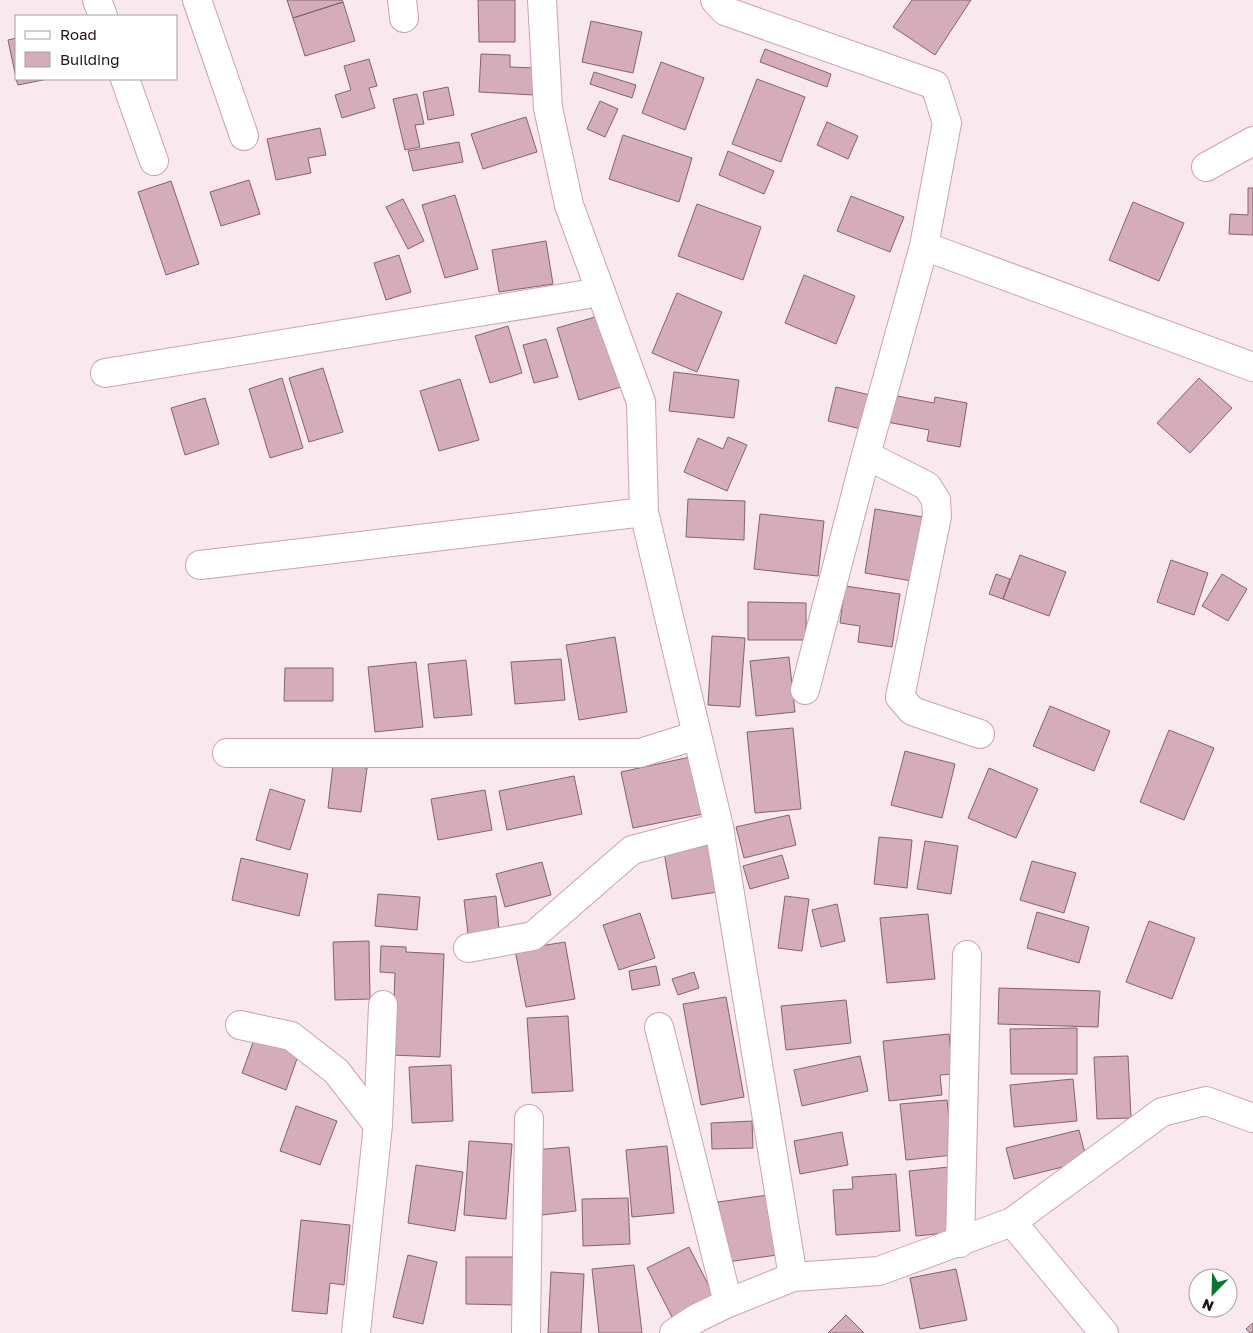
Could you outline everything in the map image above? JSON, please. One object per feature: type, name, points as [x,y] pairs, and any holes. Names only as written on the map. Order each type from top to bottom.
[{"type":"street","points":[[98,0],[103,15]]},
{"type":"street","points":[[197,0],[244,136]]},
{"type":"street","points":[[542,0],[548,108],[569,205],[641,402],[644,512],[719,827],[793,1277]]},
{"type":"street","points":[[715,0],[725,11],[935,85],[947,123],[924,246],[866,454],[805,690]]},
{"type":"street","points":[[125,80],[154,161]]},
{"type":"street","points":[[1206,167],[1253,141]]},
{"type":"street","points":[[924,246],[1253,367]]},
{"type":"street","points":[[105,374],[601,292]]},
{"type":"street","points":[[866,454],[927,486],[936,500],[937,516],[900,697],[912,711],[980,734]]},
{"type":"street","points":[[200,565],[644,512]]},
{"type":"street","points":[[227,753],[640,753],[697,735]]},
{"type":"street","points":[[468,948],[532,936],[632,850],[719,827]]},
{"type":"street","points":[[960,1243],[968,955]]},
{"type":"street","points":[[356,1333],[378,1125],[383,1005]]},
{"type":"street","points":[[240,1025],[291,1036],[336,1070],[378,1125]]},
{"type":"street","points":[[659,1027],[728,1303]]},
{"type":"street","points":[[674,1333],[703,1326],[728,1303],[793,1277],[879,1271],[960,1243],[1012,1222],[1162,1112],[1206,1101],[1253,1118]]},
{"type":"street","points":[[526,1333],[529,1120]]},
{"type":"street","points":[[1012,1222],[1104,1333]]},
{"type":"building","points":[[287,0],[342,0],[343,2],[293,18]]},
{"type":"building","points":[[478,0],[515,0],[515,42],[479,42]]},
{"type":"building","points":[[912,0],[971,0],[935,55],[893,27]]},
{"type":"building","points":[[343,2],[355,41],[305,56],[293,18]]},
{"type":"building","points":[[591,21],[642,32],[633,73],[582,62]]},
{"type":"building","points":[[15,38],[15,73],[8,40]]},
{"type":"building","points":[[765,49],[831,74],[827,87],[760,62]]},
{"type":"building","points":[[481,54],[510,55],[510,67],[535,68],[534,95],[479,92]]},
{"type":"building","points":[[369,59],[377,86],[369,88],[375,108],[342,118],[335,95],[351,90],[344,66]]},
{"type":"building","points":[[661,62],[704,78],[685,130],[642,113]]},
{"type":"building","points":[[594,72],[636,85],[632,98],[590,84]]},
{"type":"building","points":[[757,79],[805,97],[781,162],[732,144]]},
{"type":"building","points":[[16,80],[43,80],[18,85]]},
{"type":"building","points":[[448,87],[454,115],[428,120],[423,92]]},
{"type":"building","points":[[417,94],[424,124],[415,125],[420,147],[405,150],[393,99]]},
{"type":"building","points":[[600,101],[618,109],[605,137],[587,129]]},
{"type":"building","points":[[526,117],[537,152],[483,169],[471,134]]},
{"type":"building","points":[[827,122],[858,136],[848,159],[817,145]]},
{"type":"building","points":[[320,128],[326,155],[308,158],[311,173],[276,180],[267,139]]},
{"type":"building","points":[[623,135],[692,158],[679,202],[609,179]]},
{"type":"building","points":[[459,142],[463,162],[413,171],[408,151]]},
{"type":"building","points":[[728,151],[774,171],[764,194],[719,175]]},
{"type":"building","points":[[249,180],[260,214],[221,226],[210,192]]},
{"type":"building","points":[[171,181],[199,264],[166,275],[138,192]]},
{"type":"building","points":[[1248,188],[1253,188],[1253,235],[1229,234],[1230,214],[1248,215]]},
{"type":"building","points":[[455,195],[478,269],[445,278],[422,205]]},
{"type":"building","points":[[851,196],[904,217],[890,252],[837,231]]},
{"type":"building","points":[[403,199],[424,241],[408,249],[386,207]]},
{"type":"building","points":[[1133,202],[1184,223],[1159,281],[1109,260]]},
{"type":"building","points":[[697,204],[761,227],[743,280],[678,256]]},
{"type":"building","points":[[546,241],[553,284],[499,292],[492,250]]},
{"type":"building","points":[[399,255],[411,292],[386,300],[374,263]]},
{"type":"building","points":[[804,275],[855,296],[836,344],[785,323]]},
{"type":"building","points":[[677,293],[722,312],[697,372],[652,353]]},
{"type":"building","points":[[602,315],[624,386],[579,400],[557,328]]},
{"type":"building","points":[[508,326],[522,373],[490,383],[475,336]]},
{"type":"building","points":[[546,339],[558,377],[534,383],[523,345]]},
{"type":"building","points":[[323,368],[343,432],[309,442],[289,378]]},
{"type":"building","points":[[674,372],[739,380],[734,418],[669,411]]},
{"type":"building","points":[[282,378],[303,448],[270,458],[249,389]]},
{"type":"building","points":[[1199,378],[1232,408],[1190,453],[1157,423]]},
{"type":"building","points":[[460,379],[479,440],[439,451],[420,391]]},
{"type":"building","points":[[836,387],[870,395],[861,429],[828,421]]},
{"type":"building","points":[[892,395],[934,403],[935,397],[967,403],[960,447],[927,441],[929,430],[887,422]]},
{"type":"building","points":[[205,398],[219,444],[185,455],[171,408]]},
{"type":"building","points":[[728,437],[747,445],[727,491],[684,472],[698,438],[723,449]]},
{"type":"building","points":[[688,499],[745,501],[744,540],[686,537]]},
{"type":"building","points":[[875,509],[923,517],[912,581],[865,573]]},
{"type":"building","points":[[760,514],[824,521],[818,576],[754,569]]},
{"type":"building","points":[[1020,555],[1066,572],[1049,616],[1003,599]]},
{"type":"building","points":[[1171,560],[1208,573],[1194,615],[1157,602]]},
{"type":"building","points":[[996,574],[1010,579],[1003,599],[989,594]]},
{"type":"building","points":[[1222,574],[1247,589],[1228,621],[1202,606]]},
{"type":"building","points":[[845,586],[900,594],[892,647],[858,642],[860,626],[840,623]]},
{"type":"building","points":[[748,602],[806,603],[806,640],[748,640]]},
{"type":"building","points":[[712,636],[745,638],[740,707],[708,705]]},
{"type":"building","points":[[615,637],[627,712],[579,720],[566,645]]},
{"type":"building","points":[[789,657],[795,712],[756,716],[750,661]]},
{"type":"building","points":[[561,659],[565,700],[515,704],[511,662]]},
{"type":"building","points":[[466,660],[472,715],[434,718],[428,664]]},
{"type":"building","points":[[416,662],[423,727],[375,732],[368,667]]},
{"type":"building","points":[[285,668],[333,668],[333,701],[284,701]]},
{"type":"building","points":[[1050,706],[1110,731],[1094,771],[1033,746]]},
{"type":"building","points":[[793,728],[801,809],[755,813],[747,732]]},
{"type":"building","points":[[1169,730],[1214,748],[1184,820],[1140,802]]},
{"type":"building","points":[[905,751],[955,764],[942,818],[891,805]]},
{"type":"building","points":[[690,757],[703,814],[633,828],[621,772]]},
{"type":"building","points":[[333,764],[367,768],[361,812],[328,808]]},
{"type":"building","points":[[989,768],[1038,789],[1016,838],[968,818]]},
{"type":"building","points":[[574,776],[582,814],[507,830],[499,791]]},
{"type":"building","points":[[270,789],[305,800],[290,850],[256,840]]},
{"type":"building","points":[[485,790],[492,830],[438,840],[431,799]]},
{"type":"building","points":[[789,815],[796,845],[744,858],[736,827]]},
{"type":"building","points":[[879,837],[912,840],[907,888],[874,884]]},
{"type":"building","points":[[925,841],[958,846],[951,894],[917,889]]},
{"type":"building","points":[[716,844],[724,891],[672,899],[664,852]]},
{"type":"building","points":[[782,855],[789,878],[750,889],[743,866]]},
{"type":"building","points":[[241,858],[308,874],[299,916],[232,900]]},
{"type":"building","points":[[1032,861],[1076,873],[1064,913],[1020,900]]},
{"type":"building","points":[[542,862],[551,895],[505,907],[496,874]]},
{"type":"building","points":[[378,894],[420,897],[417,930],[375,926]]},
{"type":"building","points":[[496,896],[499,930],[468,934],[464,900]]},
{"type":"building","points":[[785,896],[809,899],[802,951],[778,948]]},
{"type":"building","points":[[837,904],[845,941],[821,947],[812,910]]},
{"type":"building","points":[[1037,912],[1089,927],[1079,963],[1027,948]]},
{"type":"building","points":[[640,913],[655,958],[619,970],[603,925]]},
{"type":"building","points":[[928,914],[935,979],[887,983],[880,918]]},
{"type":"building","points":[[1149,921],[1195,938],[1172,999],[1126,982]]},
{"type":"building","points":[[369,941],[370,999],[335,1000],[333,942]]},
{"type":"building","points":[[565,942],[575,999],[526,1007],[515,950]]},
{"type":"building","points":[[381,946],[406,947],[406,952],[444,954],[440,1057],[392,1055],[395,973],[380,972]]},
{"type":"building","points":[[656,966],[660,985],[632,990],[629,971]]},
{"type":"building","points":[[694,972],[699,988],[678,995],[672,979]]},
{"type":"building","points":[[999,988],[1100,991],[1098,1027],[998,1024]]},
{"type":"building","points":[[726,997],[744,1097],[701,1105],[683,1004]]},
{"type":"building","points":[[846,1000],[851,1043],[786,1050],[781,1006]]},
{"type":"building","points":[[568,1016],[573,1091],[532,1093],[527,1018]]},
{"type":"building","points":[[1077,1028],[1077,1074],[1011,1074],[1010,1029]]},
{"type":"building","points":[[949,1034],[953,1074],[940,1075],[942,1095],[889,1101],[883,1041]]},
{"type":"building","points":[[255,1037],[299,1053],[286,1090],[242,1073]]},
{"type":"building","points":[[860,1056],[868,1091],[802,1106],[794,1070]]},
{"type":"building","points":[[1128,1056],[1131,1118],[1097,1119],[1094,1057]]},
{"type":"building","points":[[451,1065],[453,1121],[412,1123],[409,1067]]},
{"type":"building","points":[[1073,1079],[1077,1121],[1014,1127],[1010,1085]]},
{"type":"building","points":[[947,1100],[953,1155],[906,1160],[900,1104]]},
{"type":"building","points":[[296,1106],[337,1121],[320,1165],[280,1151]]},
{"type":"building","points":[[752,1121],[753,1148],[712,1149],[711,1123]]},
{"type":"building","points":[[1079,1130],[1087,1161],[1014,1179],[1006,1148]]},
{"type":"building","points":[[842,1132],[848,1165],[800,1174],[794,1141]]},
{"type":"building","points":[[469,1141],[512,1144],[506,1219],[464,1215]]},
{"type":"building","points":[[667,1146],[674,1213],[632,1217],[626,1150]]},
{"type":"building","points":[[569,1147],[576,1211],[542,1215],[534,1150]]},
{"type":"building","points":[[416,1165],[463,1172],[455,1231],[408,1223]]},
{"type":"building","points":[[949,1167],[956,1232],[916,1236],[909,1171]]},
{"type":"building","points":[[896,1174],[900,1231],[836,1235],[833,1190],[853,1189],[852,1177]]},
{"type":"building","points":[[768,1195],[777,1255],[727,1262],[718,1202]]},
{"type":"building","points":[[628,1198],[630,1244],[583,1246],[582,1199]]},
{"type":"building","points":[[301,1220],[350,1225],[344,1285],[330,1283],[327,1314],[292,1311]]},
{"type":"building","points":[[689,1247],[714,1296],[672,1317],[647,1268]]},
{"type":"building","points":[[408,1255],[437,1262],[423,1324],[393,1317]]},
{"type":"building","points":[[466,1257],[516,1257],[515,1305],[466,1304]]},
{"type":"building","points":[[634,1265],[642,1333],[599,1333],[592,1269]]},
{"type":"building","points":[[956,1269],[967,1320],[920,1329],[910,1278]]},
{"type":"building","points":[[551,1272],[584,1274],[581,1333],[548,1333]]},
{"type":"building","points":[[846,1315],[864,1333],[828,1333]]},
{"type":"building","points":[[1253,1323],[1253,1333],[1250,1333],[1246,1329]]}]
